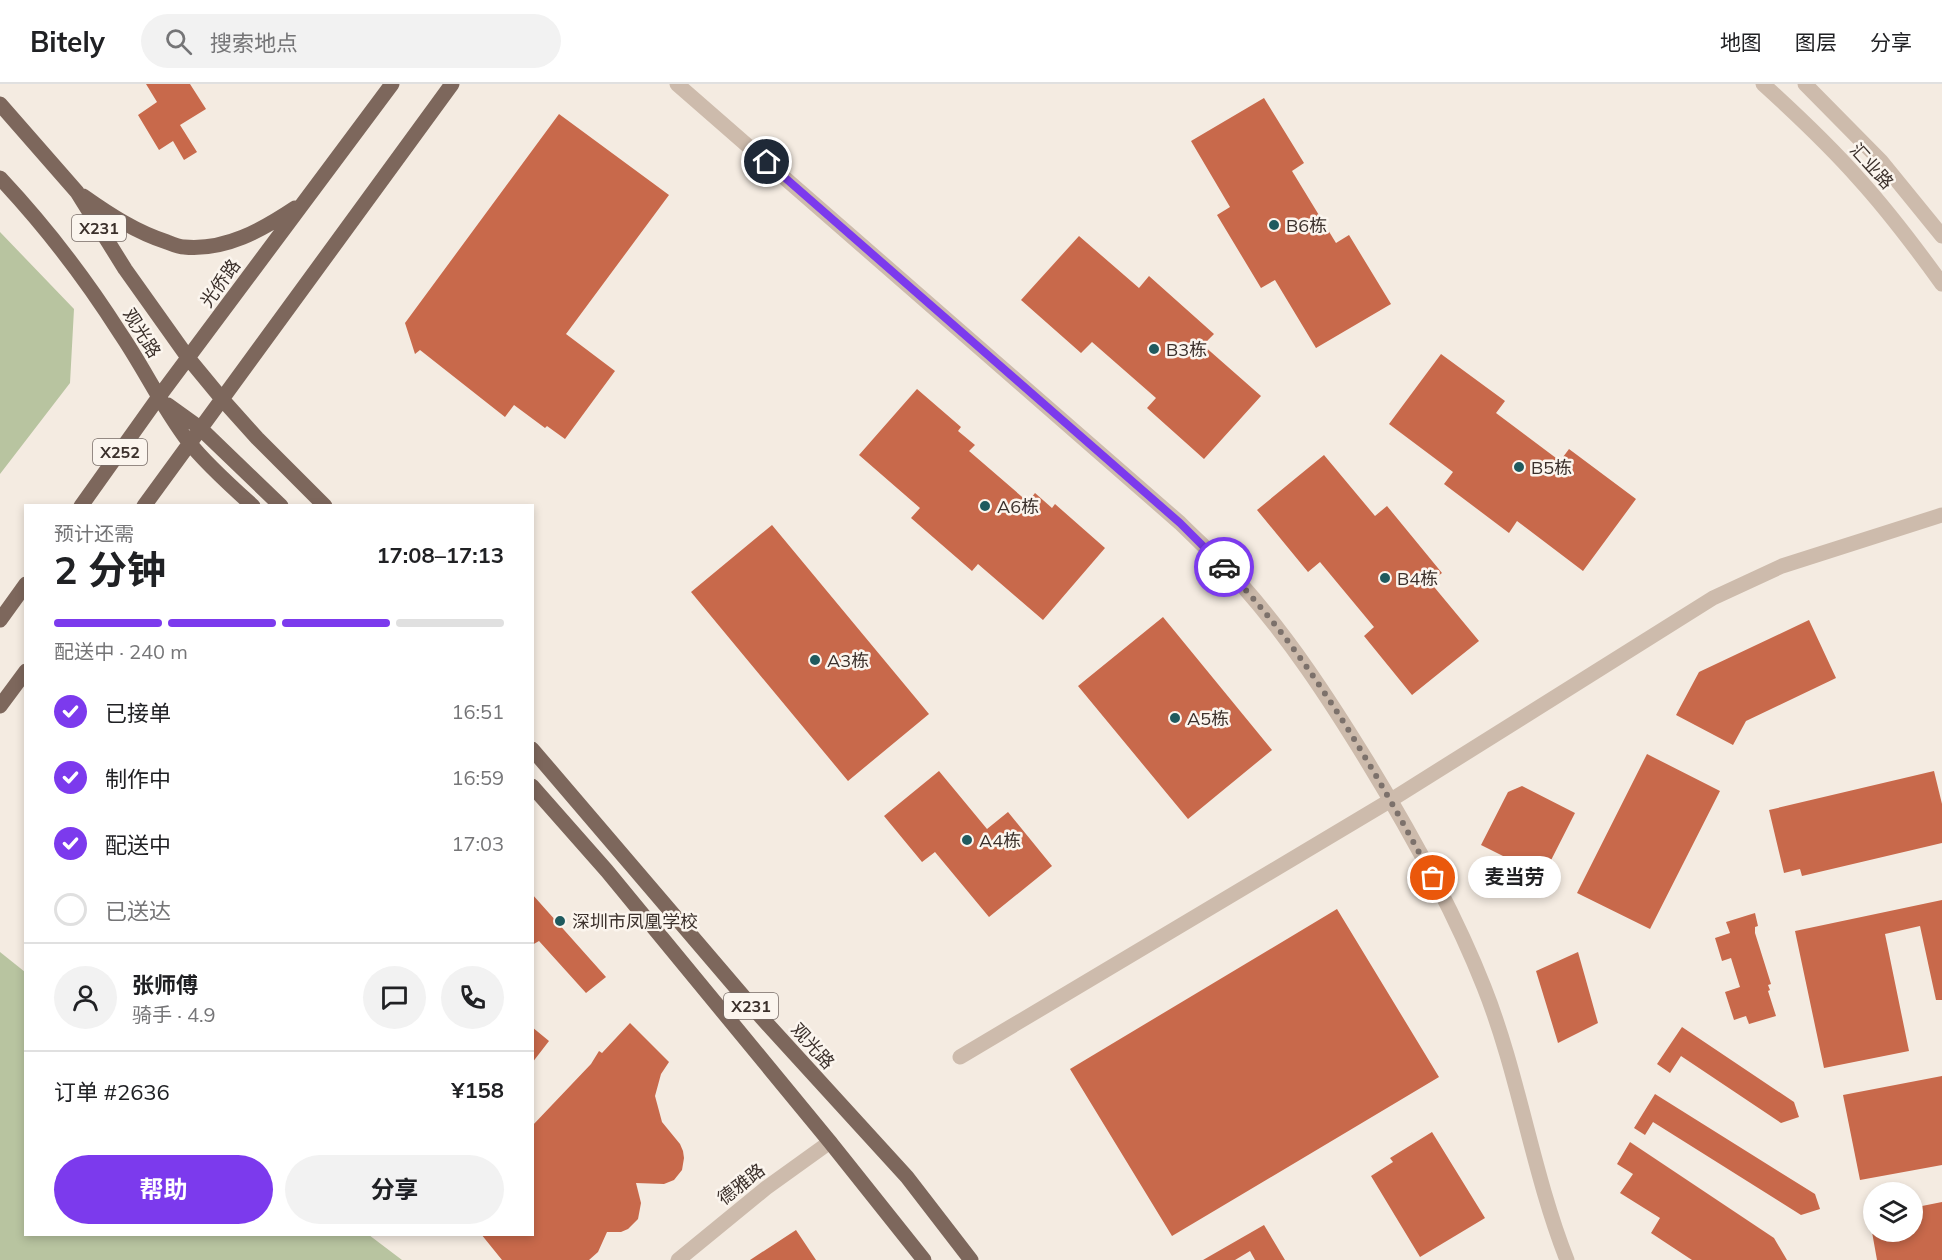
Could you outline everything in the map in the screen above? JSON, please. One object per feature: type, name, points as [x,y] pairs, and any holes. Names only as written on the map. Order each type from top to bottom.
[{"type":"main road","name":"光侨路","points":[[82,504],[158,398],[392,84]]},
{"type":"main road","points":[[222,399],[452,84]]},
{"type":"main road","name":"观光路","points":[[0,105],[77,192],[125,269],[189,359]]},
{"type":"main road","name":"观光路","points":[[0,178],[78,270],[122,334],[158,398],[189,443],[251,504]]},
{"type":"main road","points":[[77,192],[120,221],[153,237],[183,247],[212,246],[241,238],[270,225],[304,202]]},
{"type":"main road","name":"X231","points":[[189,359],[222,399],[323,504]]},
{"type":"main road","points":[[158,398],[200,428],[279,504]]},
{"type":"main road","name":"X252","points":[[145,504],[222,399]]},
{"type":"main road","points":[[0,620],[24,587]]},
{"type":"main road","points":[[0,706],[24,674]]},
{"type":"main road","name":"观光路","points":[[534,751],[760,1017],[907,1178],[971,1260]]},
{"type":"main road","name":"X231","points":[[534,788],[607,871],[924,1260]]},
{"type":"street","points":[[677,84],[1180,523],[1241,584],[1297,652],[1390,800],[1455,917],[1485,987],[1511,1065],[1536,1160],[1567,1260]]},
{"type":"street","name":"汇业路","points":[[1763,84],[1804,122],[1859,179],[1908,237],[1942,284]]},
{"type":"street","name":"汇业路","points":[[1805,84],[1881,160],[1942,236]]},
{"type":"street","points":[[960,1057],[1390,800],[1713,597],[1782,566],[1942,515]]},
{"type":"street","name":"德雅路","points":[[678,1260],[766,1188],[830,1142]]},
{"type":"green space","points":[[0,232],[74,309],[70,383],[0,474]]},
{"type":"green space","points":[[0,952],[24,971],[24,1236],[370,1236],[402,1260],[0,1260]]},
{"type":"building","points":[[146,84],[190,84],[206,109],[180,125],[197,152],[184,160],[173,141],[159,150],[138,115],[157,102]]},
{"type":"building","name":"B6栋","points":[[1264,98],[1304,163],[1292,171],[1336,243],[1349,235],[1391,304],[1316,348],[1275,280],[1261,288],[1217,215],[1230,207],[1191,141]]},
{"type":"building","points":[[559,114],[669,195],[566,334],[615,371],[565,439],[547,426],[545,428],[514,405],[505,417],[420,350],[415,354],[405,323]]},
{"type":"building","name":"B3栋","points":[[1079,236],[1139,288],[1149,276],[1214,334],[1203,345],[1261,396],[1204,459],[1147,408],[1156,398],[1092,342],[1081,353],[1021,300]]},
{"type":"building","name":"B5栋","points":[[1441,354],[1505,401],[1496,413],[1560,461],[1569,449],[1636,499],[1583,571],[1517,521],[1509,533],[1444,484],[1453,472],[1389,424]]},
{"type":"building","name":"A6栋","points":[[917,389],[961,427],[958,431],[975,445],[969,451],[1028,502],[1035,493],[1052,508],[1055,504],[1105,548],[1043,620],[978,564],[972,571],[911,518],[920,508],[859,455]]},
{"type":"building","name":"B4栋","points":[[1324,455],[1375,516],[1387,506],[1442,573],[1430,582],[1479,641],[1412,695],[1364,636],[1374,627],[1320,562],[1308,572],[1257,510]]},
{"type":"building","name":"A3栋","points":[[772,525],[929,714],[848,781],[691,592]]},
{"type":"building","name":"A5栋","points":[[1163,617],[1272,750],[1188,819],[1078,686]]},
{"type":"building","points":[[1809,620],[1836,678],[1746,721],[1733,745],[1676,715],[1699,672]]},
{"type":"building","points":[[1647,754],[1720,791],[1650,929],[1577,893]]},
{"type":"building","name":"A4栋","points":[[939,771],[987,829],[1008,812],[1052,866],[989,917],[935,852],[922,862],[884,816]]},
{"type":"building","points":[[1934,771],[1942,804],[1942,843],[1802,876],[1800,869],[1784,873],[1769,810]]},
{"type":"building","points":[[1522,786],[1575,813],[1543,876],[1481,845],[1508,792]]},
{"type":"building","points":[[534,896],[606,977],[586,993],[539,941],[534,944]]},
{"type":"building","points":[[1942,900],[1942,1000],[1936,1000],[1920,926],[1885,934],[1909,1051],[1824,1068],[1795,931]]},
{"type":"building","points":[[1337,909],[1439,1077],[1172,1236],[1070,1069]]},
{"type":"building","points":[[1755,913],[1758,926],[1755,927],[1755,933],[1771,984],[1768,985],[1770,990],[1768,991],[1776,1016],[1749,1024],[1746,1016],[1734,1020],[1725,992],[1740,987],[1731,958],[1722,961],[1715,938],[1730,933],[1726,922]]},
{"type":"building","points":[[1578,952],[1598,1023],[1558,1043],[1536,971]]},
{"type":"building","points":[[630,1023],[669,1062],[661,1074],[655,1096],[662,1122],[683,1151],[682,1170],[674,1180],[664,1184],[636,1183],[641,1203],[638,1219],[628,1229],[621,1232],[607,1232],[598,1252],[589,1260],[502,1260],[483,1236],[534,1236],[534,1124],[591,1064],[599,1051],[602,1053]]},
{"type":"building","points":[[1682,1027],[1794,1102],[1799,1117],[1781,1123],[1681,1056],[1670,1073],[1657,1064]]},
{"type":"building","points":[[534,1029],[549,1041],[534,1060]]},
{"type":"building","points":[[1942,1076],[1942,1165],[1860,1180],[1843,1095]]},
{"type":"building","points":[[1655,1094],[1815,1194],[1820,1209],[1801,1215],[1653,1122],[1645,1135],[1634,1128]]},
{"type":"building","points":[[1432,1132],[1485,1218],[1420,1257],[1371,1176],[1393,1162],[1390,1158]]},
{"type":"building","points":[[1630,1142],[1774,1238],[1787,1260],[1692,1260],[1651,1233],[1660,1218],[1620,1193],[1633,1174],[1617,1164]]},
{"type":"building","points":[[1942,1202],[1942,1260],[1877,1260],[1874,1242],[1923,1242],[1923,1206]]},
{"type":"building","points":[[1264,1225],[1285,1260],[1255,1260],[1250,1251],[1235,1260],[1203,1260]]},
{"type":"building","points":[[796,1230],[816,1260],[750,1260]]},
{"type":"way so far","points":[[1224,567],[1241,584],[1297,652],[1390,800],[1433,878]]},
{"type":"place","name":"B6栋","points":[[1274,225]]},
{"type":"place","name":"B3栋","points":[[1154,349]]},
{"type":"place","name":"B5栋","points":[[1519,467]]},
{"type":"place","name":"A6栋","points":[[985,506]]},
{"type":"place","name":"B4栋","points":[[1385,578]]},
{"type":"place","name":"A3栋","points":[[815,660]]},
{"type":"place","name":"A5栋","points":[[1175,718]]},
{"type":"place","name":"A4栋","points":[[967,840]]},
{"type":"place","name":"麦当劳","points":[[1433,878]]},
{"type":"place","name":"深圳市凤凰学校","points":[[560,921]]},
{"type":"route","points":[[767,162],[1180,523],[1224,567]]}]
